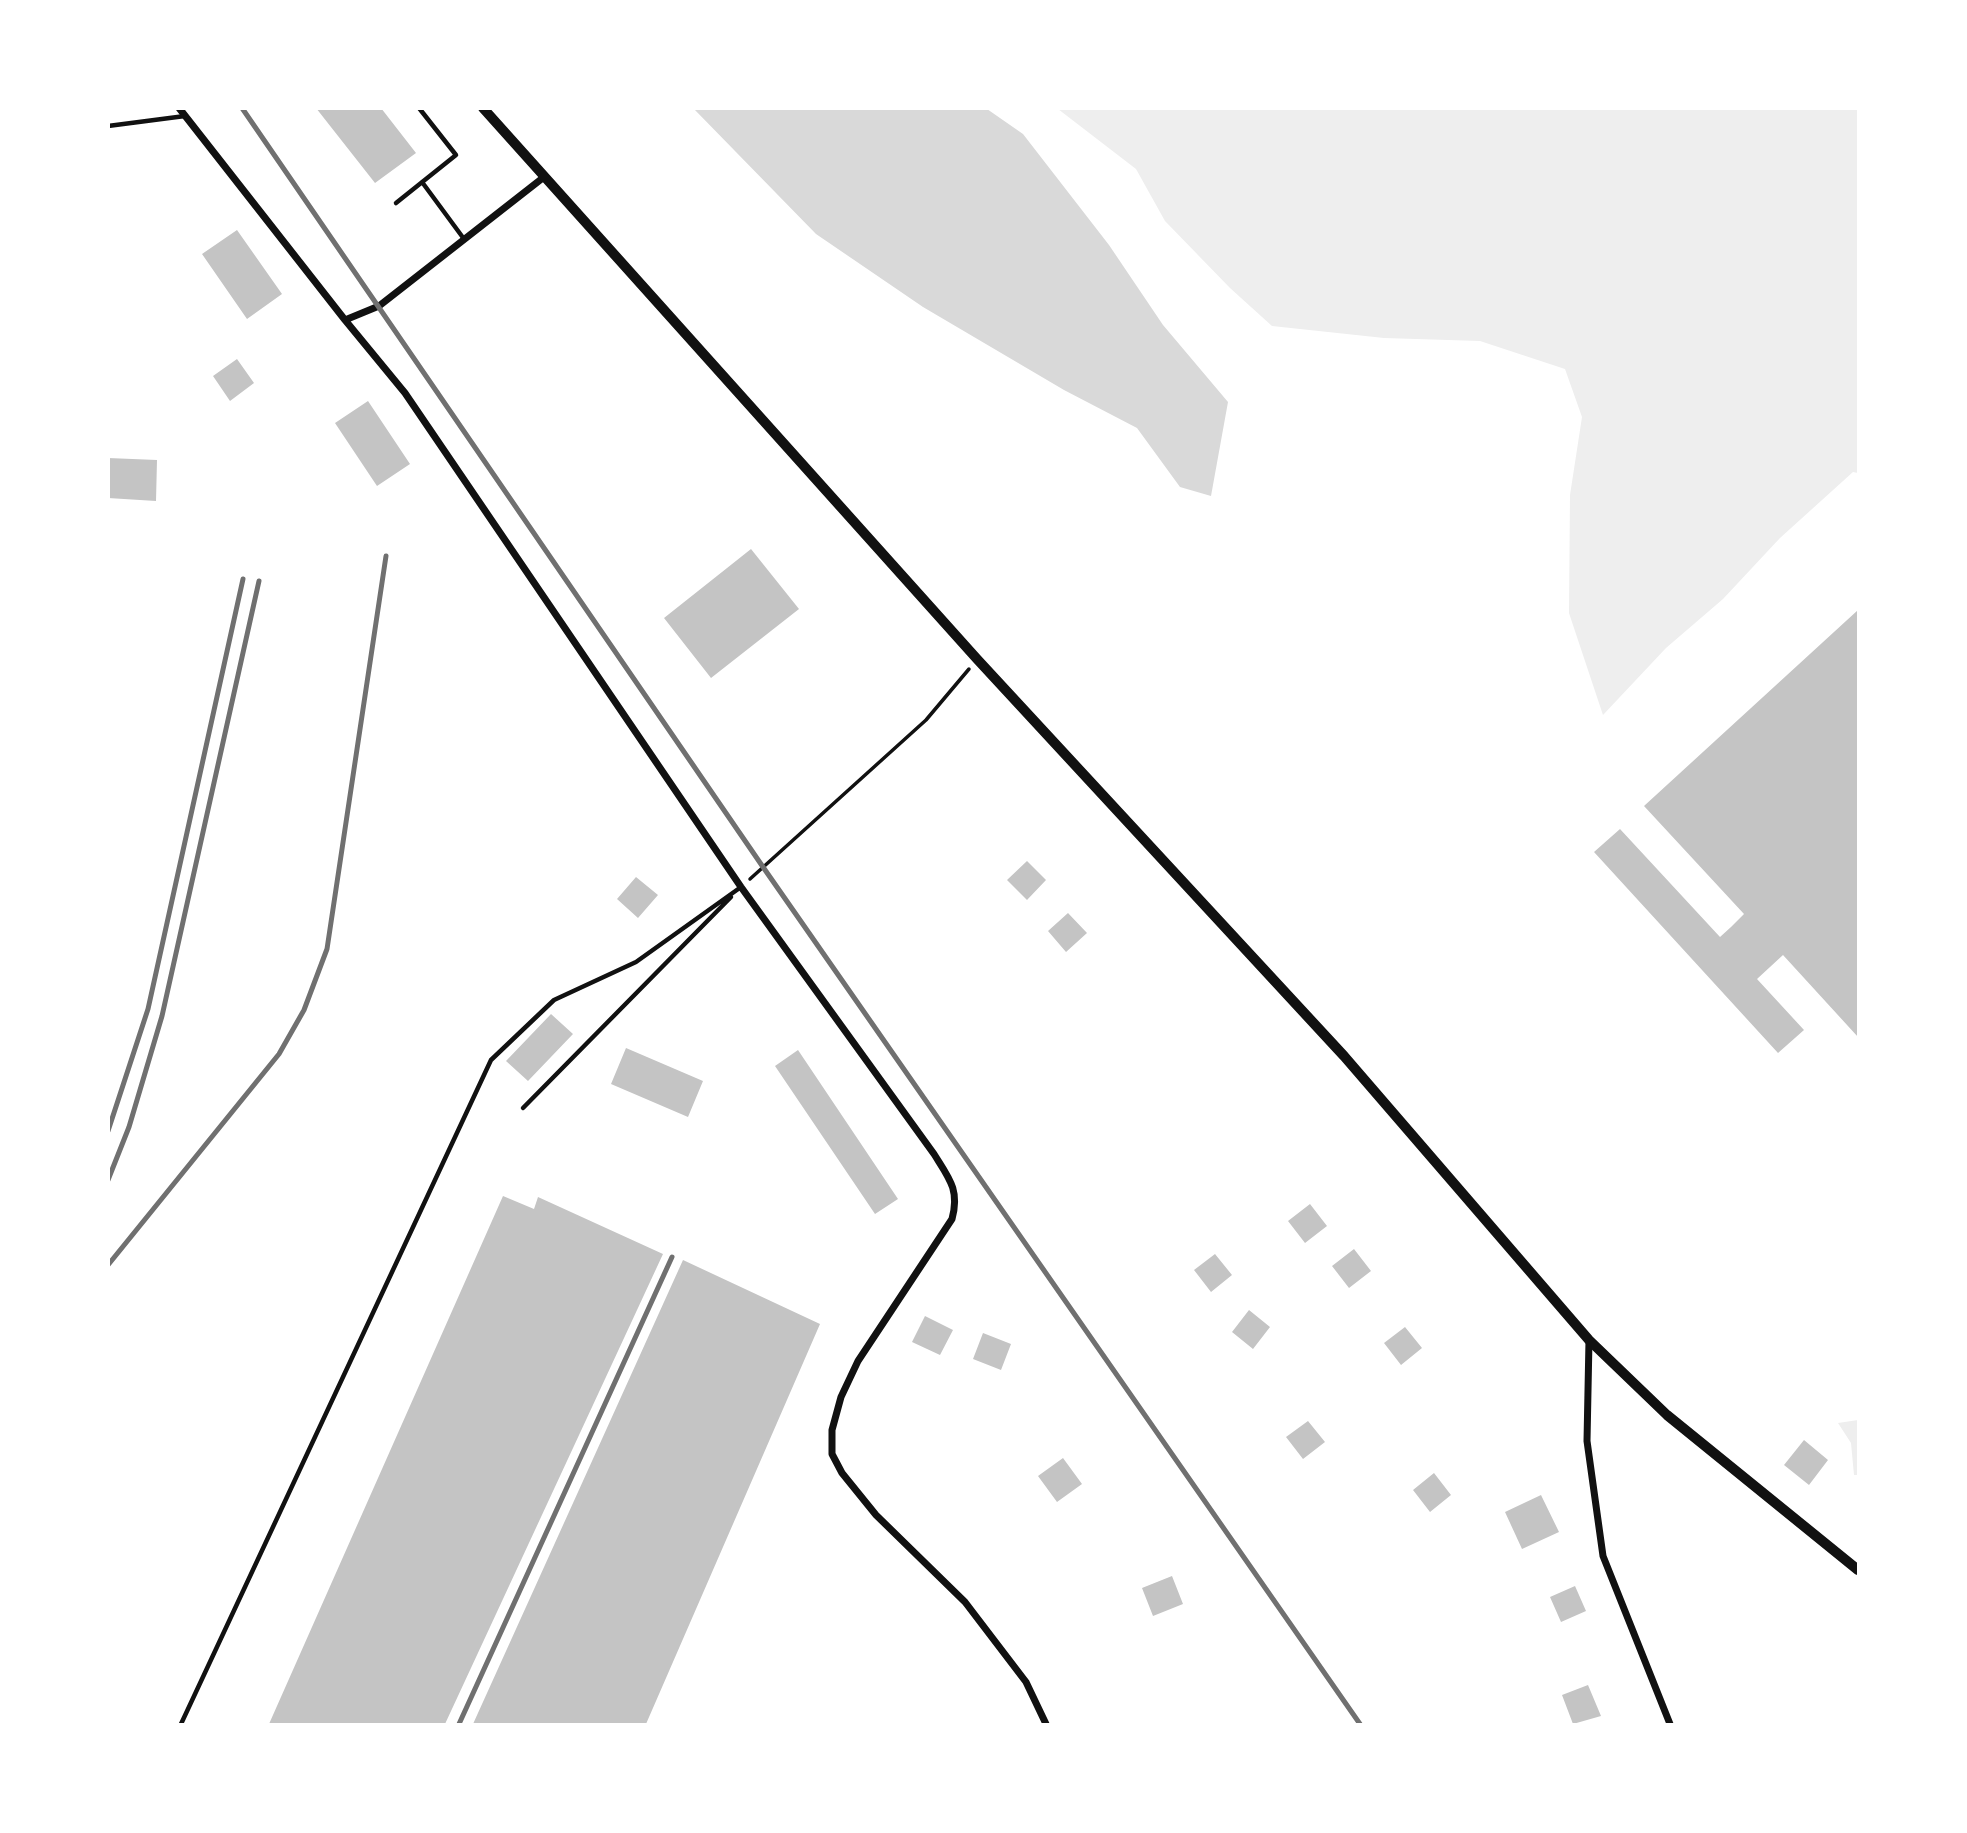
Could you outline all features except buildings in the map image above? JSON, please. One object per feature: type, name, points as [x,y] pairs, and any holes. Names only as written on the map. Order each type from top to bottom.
[{"type":"street","points":[[179,108],[405,393],[741,887],[934,1154],[952,1183],[956,1194],[952,1219],[874,1335],[847,1385],[831,1430],[831,1454],[842,1473],[876,1514],[965,1602],[1026,1682],[1045,1724]]},
{"type":"street","points":[[483,108],[977,659],[1344,1056],[1589,1340],[1667,1415],[1858,1570]]},
{"type":"street","points":[[345,320],[379,306],[544,177]]},
{"type":"street","points":[[1589,1340],[1587,1441],[1603,1556],[1670,1724]]},
{"type":"lane","points":[[396,203],[456,155],[419,108]]},
{"type":"lane","points":[[108,126],[185,116]]},
{"type":"lane","points":[[422,182],[464,239]]},
{"type":"lane","points":[[523,1108],[741,887]]},
{"type":"lane","points":[[181,1724],[491,1060],[554,1000],[636,962],[741,887]]},
{"type":"path","points":[[741,887],[926,720],[977,659]]},
{"type":"shaded area","points":[[694,109],[987,109],[1023,134],[1109,245],[1163,325],[1228,402],[1211,496],[1180,487],[1137,428],[1064,390],[923,307],[816,234]]},
{"type":"shaded area","points":[[1058,109],[1858,109],[1858,473],[1853,472],[1780,538],[1723,599],[1666,648],[1603,715],[1569,613],[1570,495],[1582,417],[1565,369],[1480,341],[1384,338],[1272,326],[1230,288],[1165,221],[1136,169]]},
{"type":"shaded area","points":[[1858,1420],[1858,1475],[1854,1475],[1851,1443],[1838,1423]]},
{"type":"railway","points":[[242,108],[763,867],[1360,1724]]},
{"type":"railway","points":[[108,1265],[279,1054],[304,1010],[327,949],[386,556]]},
{"type":"railway","points":[[108,1131],[148,1009],[243,579]]},
{"type":"railway","points":[[108,1180],[129,1127],[162,1016],[259,581]]},
{"type":"railway","points":[[459,1724],[672,1257]]}]
